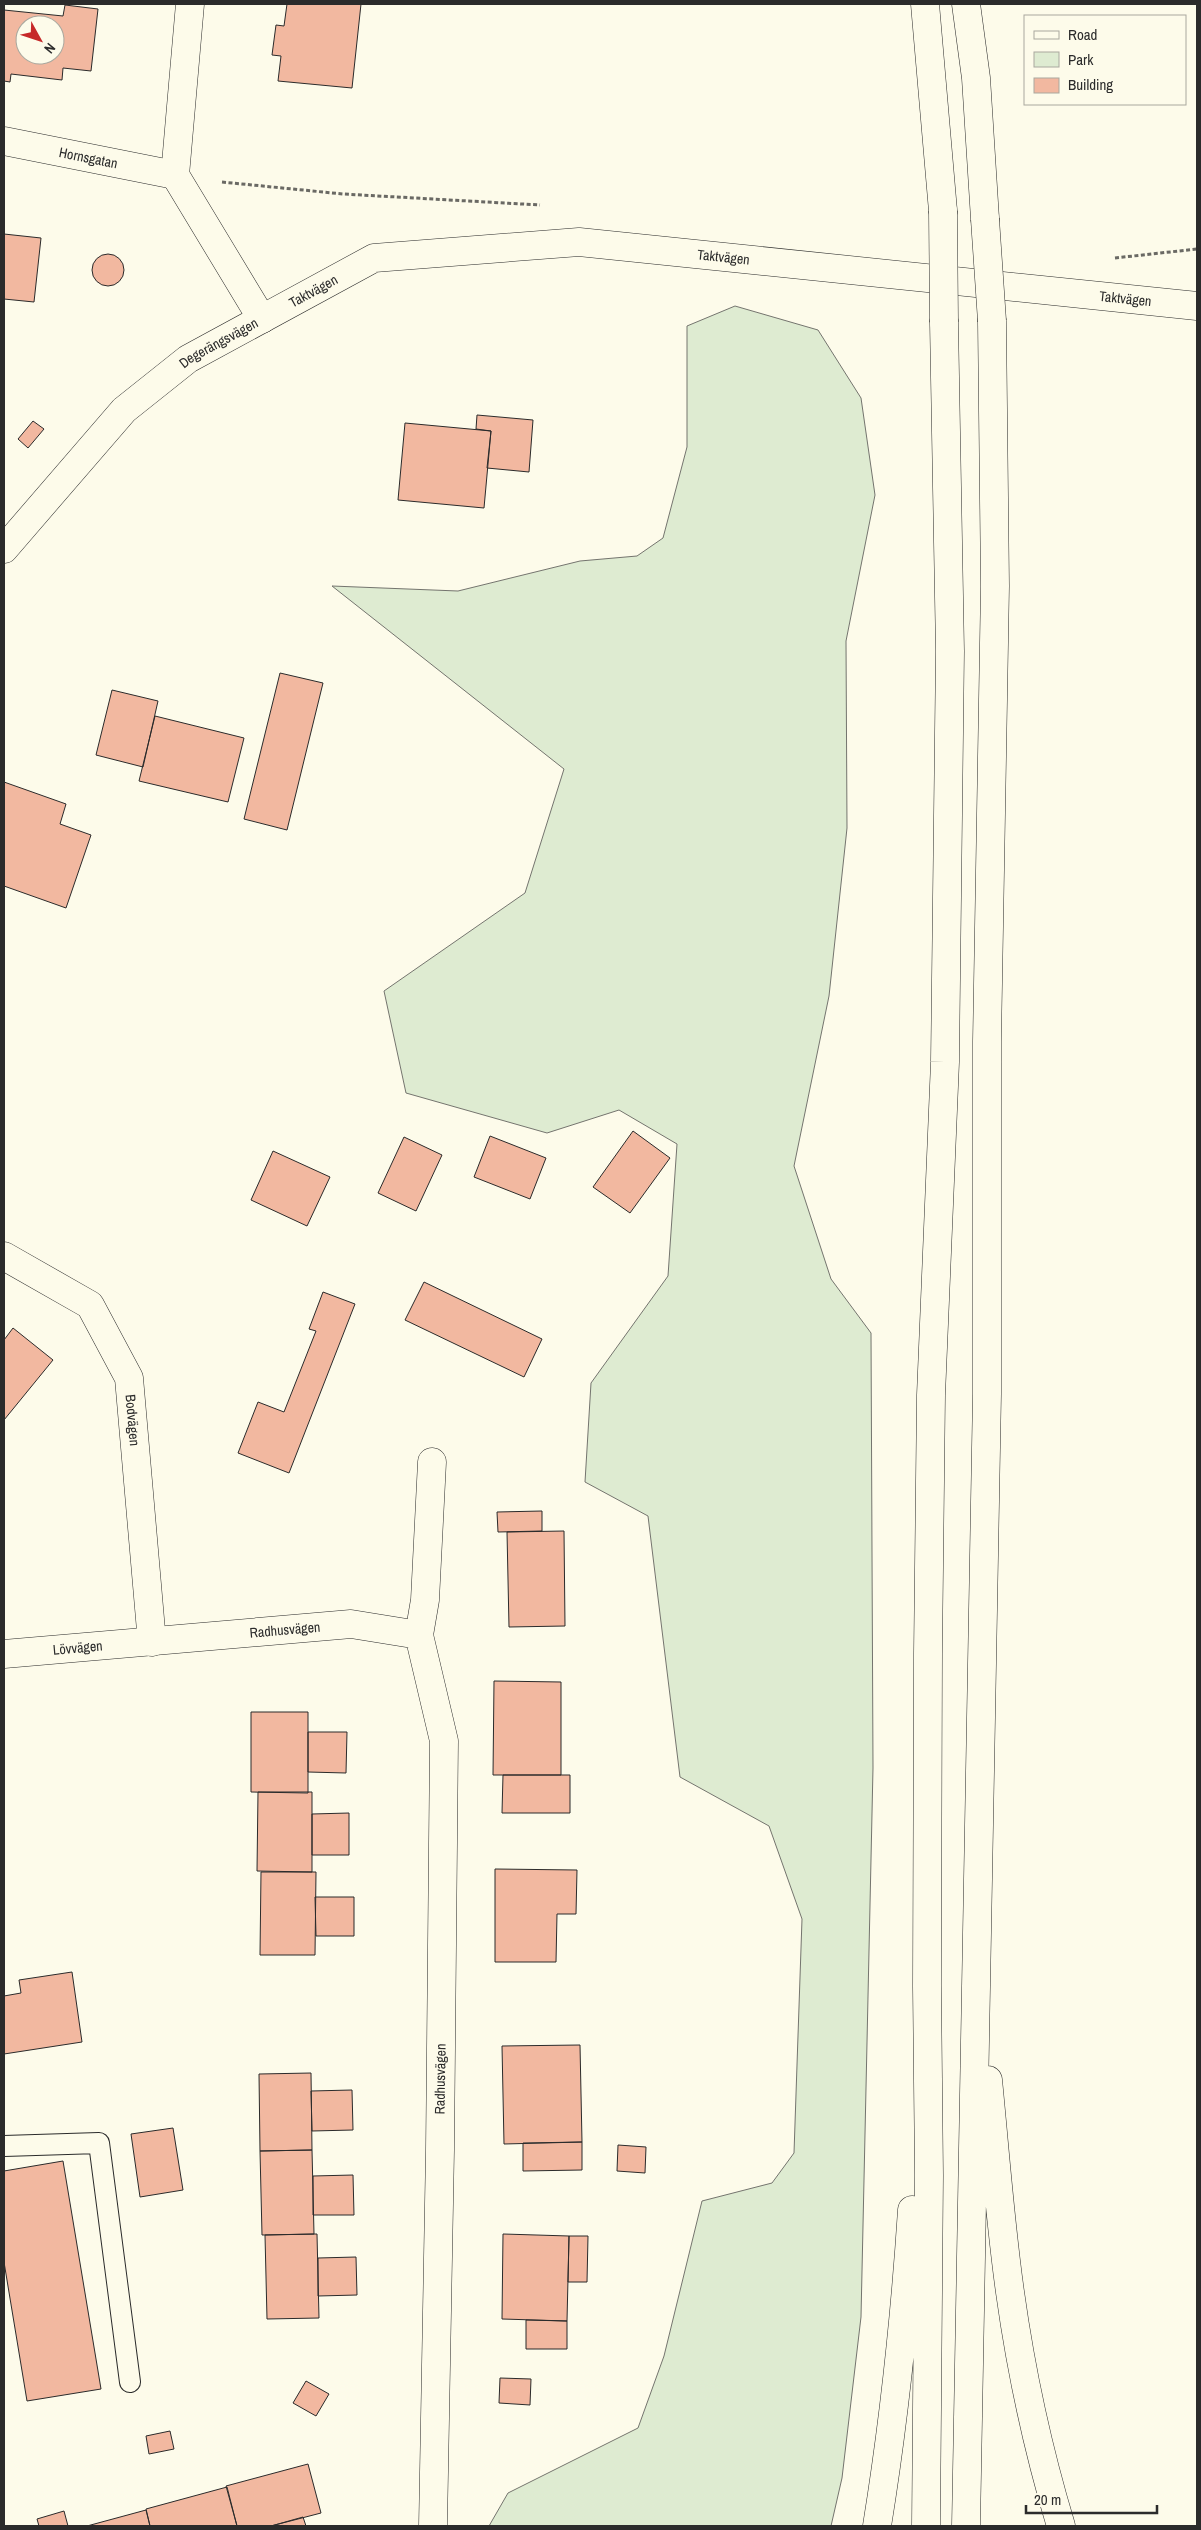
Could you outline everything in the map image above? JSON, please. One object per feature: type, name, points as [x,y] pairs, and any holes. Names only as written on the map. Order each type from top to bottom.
[{"type":"main road","points":[[175,174],[190,4]]},
{"type":"main road","points":[[925,4],[943,211],[950,651],[945,1062],[931,1395],[926,2526]]},
{"type":"main road","points":[[966,4],[976,78],[992,321],[995,586],[987,1041],[986,1404],[966,2526]]},
{"type":"main road","name":"Hornsgatan","points":[[4,141],[175,174]]},
{"type":"main road","name":"Degerängsvägen","points":[[4,549],[124,410],[188,359],[262,319],[175,174]]},
{"type":"main road","name":"Taktvägen","points":[[262,319],[374,258],[579,242],[1197,306]]},
{"type":"main road","name":"Bodvägen","points":[[4,1256],[90,1305],[129,1378],[152,1642]]},
{"type":"main road","name":"Radhusvägen","points":[[432,1462],[425,1600],[419,1635],[444,1741],[433,2526]]},
{"type":"main road","name":"Radhusvägen","points":[[152,1642],[351,1624],[419,1635]]},
{"type":"main road","name":"Lövvägen","points":[[4,1654],[152,1642]]},
{"type":"main road","points":[[977,1849],[987,2070],[1010,2292],[1028,2396],[1047,2479],[1061,2526]]},
{"type":"main road","points":[[877,2526],[891,2439],[906,2295],[927,1986]]},
{"type":"lane","points":[[4,2146],[99,2143],[130,2382]]},
{"type":"green space","points":[[735,306],[818,330],[861,398],[875,495],[846,641],[847,828],[829,996],[794,1166],[831,1279],[871,1333],[873,1768],[861,2317],[842,2478],[831,2526],[489,2526],[508,2493],[638,2428],[664,2356],[702,2201],[772,2183],[794,2153],[802,1919],[769,1826],[680,1777],[648,1516],[585,1482],[591,1383],[668,1276],[677,1144],[619,1110],[547,1133],[406,1093],[384,991],[525,893],[564,769],[332,586],[458,591],[580,561],[637,556],[663,538],[687,447],[687,326]]},
{"type":"building","points":[[287,4],[361,4],[352,88],[278,81],[281,56],[272,55],[276,25],[284,26]]},
{"type":"building","points":[[65,5],[98,9],[91,71],[63,68],[62,80],[11,74],[10,82],[4,81],[4,10],[53,15],[15,15],[15,65],[65,65],[65,15],[63,15]]},
{"type":"building","points":[[4,234],[41,238],[34,302],[4,299]]},
{"type":"building","points":[[108,254],[114,255],[119,259],[123,264],[123,276],[119,281],[114,285],[108,286],[102,285],[97,281],[93,276],[92,270],[93,264],[97,259],[102,255]]},
{"type":"building","points":[[477,415],[533,420],[529,472],[487,468],[491,431],[476,429]]},
{"type":"building","points":[[33,421],[44,429],[28,448],[18,439]]},
{"type":"building","points":[[405,423],[491,431],[484,508],[398,500]]},
{"type":"building","points":[[280,673],[323,683],[287,830],[244,819]]},
{"type":"building","points":[[112,690],[158,701],[143,767],[96,755]]},
{"type":"building","points":[[155,716],[244,738],[228,802],[139,781]]},
{"type":"building","points":[[4,782],[66,804],[60,824],[91,835],[66,908],[4,886]]},
{"type":"building","points":[[633,1131],[670,1158],[630,1213],[593,1187]]},
{"type":"building","points":[[490,1136],[546,1158],[530,1199],[474,1177]]},
{"type":"building","points":[[404,1137],[442,1155],[416,1211],[378,1193]]},
{"type":"building","points":[[273,1151],[330,1177],[307,1226],[251,1200]]},
{"type":"building","points":[[424,1282],[542,1339],[524,1377],[405,1320]]},
{"type":"building","points":[[323,1292],[355,1304],[289,1473],[238,1453],[258,1402],[284,1412],[316,1331],[309,1329]]},
{"type":"building","points":[[13,1328],[53,1360],[4,1420],[4,1340]]},
{"type":"building","points":[[542,1511],[542,1531],[498,1532],[497,1512]]},
{"type":"building","points":[[564,1531],[565,1626],[509,1627],[507,1532]]},
{"type":"building","points":[[494,1681],[561,1682],[561,1775],[493,1775]]},
{"type":"building","points":[[251,1712],[308,1712],[308,1793],[251,1792]]},
{"type":"building","points":[[308,1732],[347,1732],[346,1773],[308,1772]]},
{"type":"building","points":[[503,1775],[570,1775],[570,1813],[502,1813]]},
{"type":"building","points":[[258,1792],[312,1792],[312,1872],[257,1871]]},
{"type":"building","points":[[349,1813],[349,1855],[312,1855],[312,1814]]},
{"type":"building","points":[[495,1869],[577,1870],[576,1914],[557,1914],[556,1962],[495,1962]]},
{"type":"building","points":[[261,1872],[316,1872],[315,1955],[260,1955]]},
{"type":"building","points":[[315,1897],[354,1897],[354,1936],[316,1936]]},
{"type":"building","points":[[72,1972],[82,2042],[4,2054],[4,1996],[21,1993],[19,1980]]},
{"type":"building","points":[[580,2045],[582,2142],[504,2144],[502,2046]]},
{"type":"building","points":[[311,2073],[312,2150],[260,2151],[259,2074]]},
{"type":"building","points":[[352,2090],[353,2130],[312,2131],[311,2091]]},
{"type":"building","points":[[173,2128],[183,2190],[140,2197],[131,2134]]},
{"type":"building","points":[[582,2142],[582,2170],[523,2171],[523,2143]]},
{"type":"building","points":[[618,2145],[646,2147],[645,2173],[617,2171]]},
{"type":"building","points":[[312,2150],[314,2234],[262,2235],[260,2151]]},
{"type":"building","points":[[63,2161],[101,2389],[27,2401],[4,2262],[4,2171]]},
{"type":"building","points":[[353,2175],[354,2215],[313,2215],[313,2176]]},
{"type":"building","points":[[317,2234],[319,2318],[267,2319],[265,2235]]},
{"type":"building","points":[[503,2234],[569,2236],[567,2321],[502,2319]]},
{"type":"building","points":[[569,2236],[588,2236],[587,2282],[568,2282]]},
{"type":"building","points":[[356,2257],[357,2295],[318,2296],[318,2258]]},
{"type":"building","points":[[526,2320],[567,2321],[567,2349],[526,2349]]},
{"type":"building","points":[[500,2378],[531,2379],[530,2405],[499,2403]]},
{"type":"building","points":[[306,2381],[329,2394],[316,2416],[293,2403]]},
{"type":"building","points":[[170,2431],[174,2449],[149,2454],[146,2436]]},
{"type":"building","points":[[308,2464],[321,2513],[271,2526],[237,2526],[226,2486]]},
{"type":"building","points":[[227,2487],[237,2526],[150,2526],[146,2509]]},
{"type":"building","points":[[146,2510],[150,2526],[87,2526]]},
{"type":"building","points":[[64,2511],[68,2526],[39,2526],[37,2519]]},
{"type":"building","points":[[303,2517],[306,2526],[271,2526]]}]
